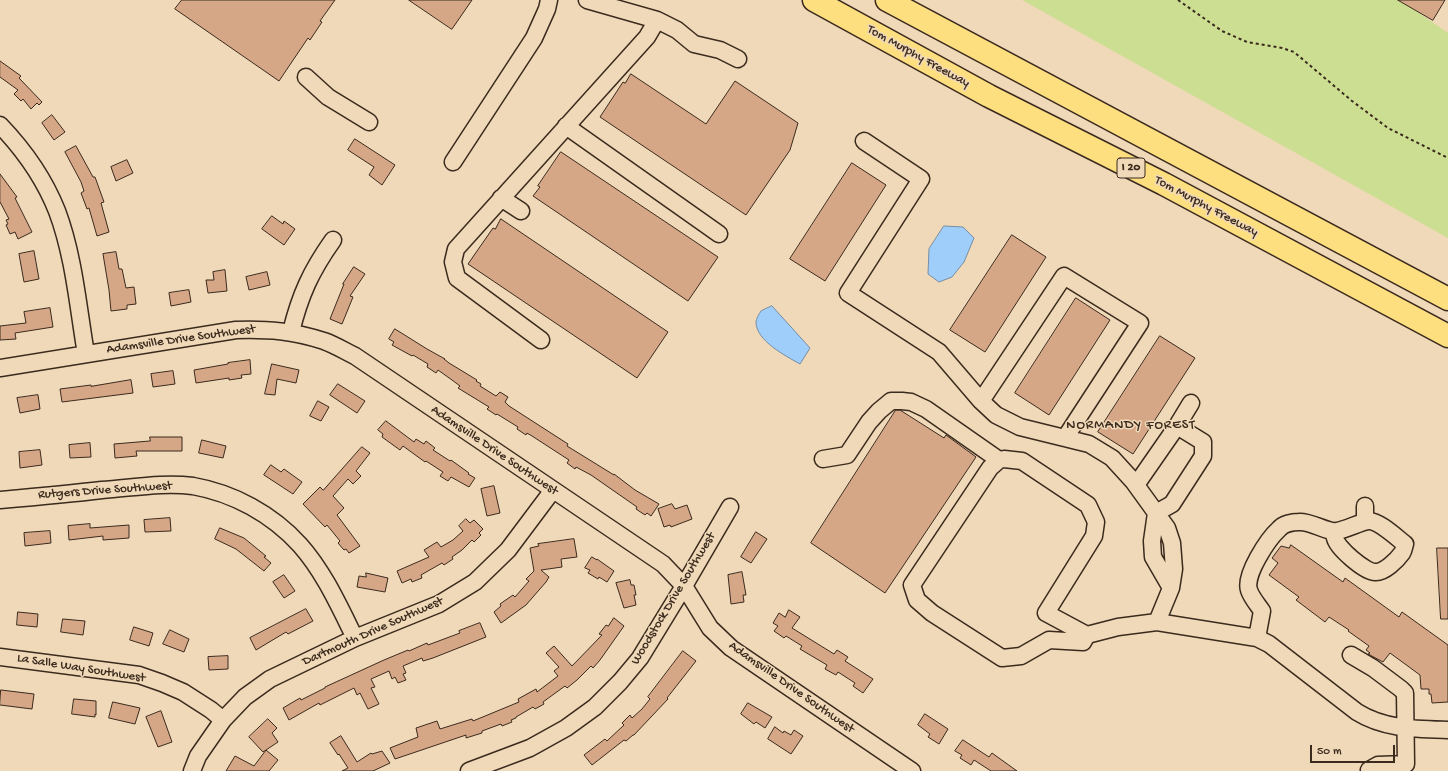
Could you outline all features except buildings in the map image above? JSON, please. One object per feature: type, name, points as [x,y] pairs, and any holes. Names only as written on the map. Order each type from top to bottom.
[{"type":"highway","name":"Tom Murphy Freeway","points":[[814,0],[989,96],[1164,184],[1448,336]]},
{"type":"highway","name":"I 20","points":[[887,0],[1448,298]]},
{"type":"street","points":[[453,162],[534,38],[548,0]]},
{"type":"street","points":[[587,0],[657,20],[677,30],[694,44],[720,50],[738,59]]},
{"type":"street","points":[[541,340],[457,278],[453,262],[456,249],[647,37],[657,20]]},
{"type":"street","points":[[306,76],[328,97],[369,122]]},
{"type":"street","points":[[0,125],[14,139],[32,163],[47,188],[57,211],[69,252],[86,354]]},
{"type":"street","points":[[566,126],[719,234]]},
{"type":"street","points":[[864,142],[921,179],[848,294],[939,352],[981,401],[996,415],[1020,427],[1089,444],[1112,458],[1136,485],[1156,512],[1167,528],[1172,543],[1174,570],[1171,588],[1157,622]]},
{"type":"street","points":[[501,198],[521,211]]},
{"type":"street","points":[[291,332],[297,307],[306,284],[333,240]]},
{"type":"street","points":[[981,401],[1064,276],[1140,323],[1066,438]]},
{"type":"street","name":"Adamsville Drive Southwest","points":[[0,368],[236,330],[263,329],[291,332],[326,342],[355,356],[663,564],[684,586],[710,628],[731,648],[912,771]]},
{"type":"street","points":[[823,459],[847,455],[878,411],[891,401],[902,401],[911,402],[926,409],[999,460]]},
{"type":"street","points":[[1136,485],[1191,403]]},
{"type":"street","points":[[1156,512],[1172,504],[1203,456],[1203,442],[1177,426]]},
{"type":"street","points":[[1087,635],[1083,642],[1049,640],[1030,644],[1022,656],[1002,658],[932,613],[917,600],[912,585],[990,468],[999,460],[1004,459],[1022,461],[1088,505],[1096,522],[1094,536],[1046,613],[1087,635],[1123,627],[1157,622],[1257,638],[1269,644],[1368,719],[1382,724],[1406,728],[1448,730]]},
{"type":"street","name":"Rutgers Drive Southwest","points":[[0,500],[161,485],[192,486],[220,493],[239,500],[259,511],[282,528],[300,545],[324,577],[355,638]]},
{"type":"street","name":"Dartmouth Drive Southwest","points":[[192,771],[198,756],[223,720],[245,697],[270,679],[355,638],[439,604],[475,582],[508,550],[553,490]]},
{"type":"street","points":[[1364,506],[1366,522]]},
{"type":"street","name":"Woodstock Drive Southwest","points":[[469,771],[530,748],[566,728],[595,707],[620,682],[640,658],[730,507]]},
{"type":"street","points":[[1156,512],[1152,541],[1153,557],[1171,588]]},
{"type":"street","points":[[1257,638],[1268,611],[1248,590],[1249,577],[1258,557],[1280,528],[1290,523],[1298,522],[1308,523],[1335,532],[1367,521],[1375,522],[1405,544],[1400,555],[1381,571],[1374,572],[1364,568],[1340,547],[1335,539],[1335,532]]},
{"type":"street","points":[[1152,541],[1172,543]]},
{"type":"street","points":[[1351,655],[1373,668],[1405,693],[1406,764],[1378,765],[1369,770]]},
{"type":"street","name":"La Salle Way Southwest","points":[[0,657],[139,675],[183,692],[211,710],[223,720]]},
{"type":"path","points":[[1178,0],[1222,31],[1247,42],[1282,48],[1294,52],[1352,101],[1388,128],[1448,158]]},
{"type":"green space","points":[[1022,0],[1400,0],[1448,33],[1448,238]]},
{"type":"water","points":[[944,226],[963,227],[974,238],[964,262],[952,277],[939,282],[928,274],[929,249]]},
{"type":"water","points":[[772,306],[810,348],[800,364],[766,342],[757,329],[756,321],[760,312]]},
{"type":"district","name":"NORMANDY FOREST","points":[[1131,426]]}]
